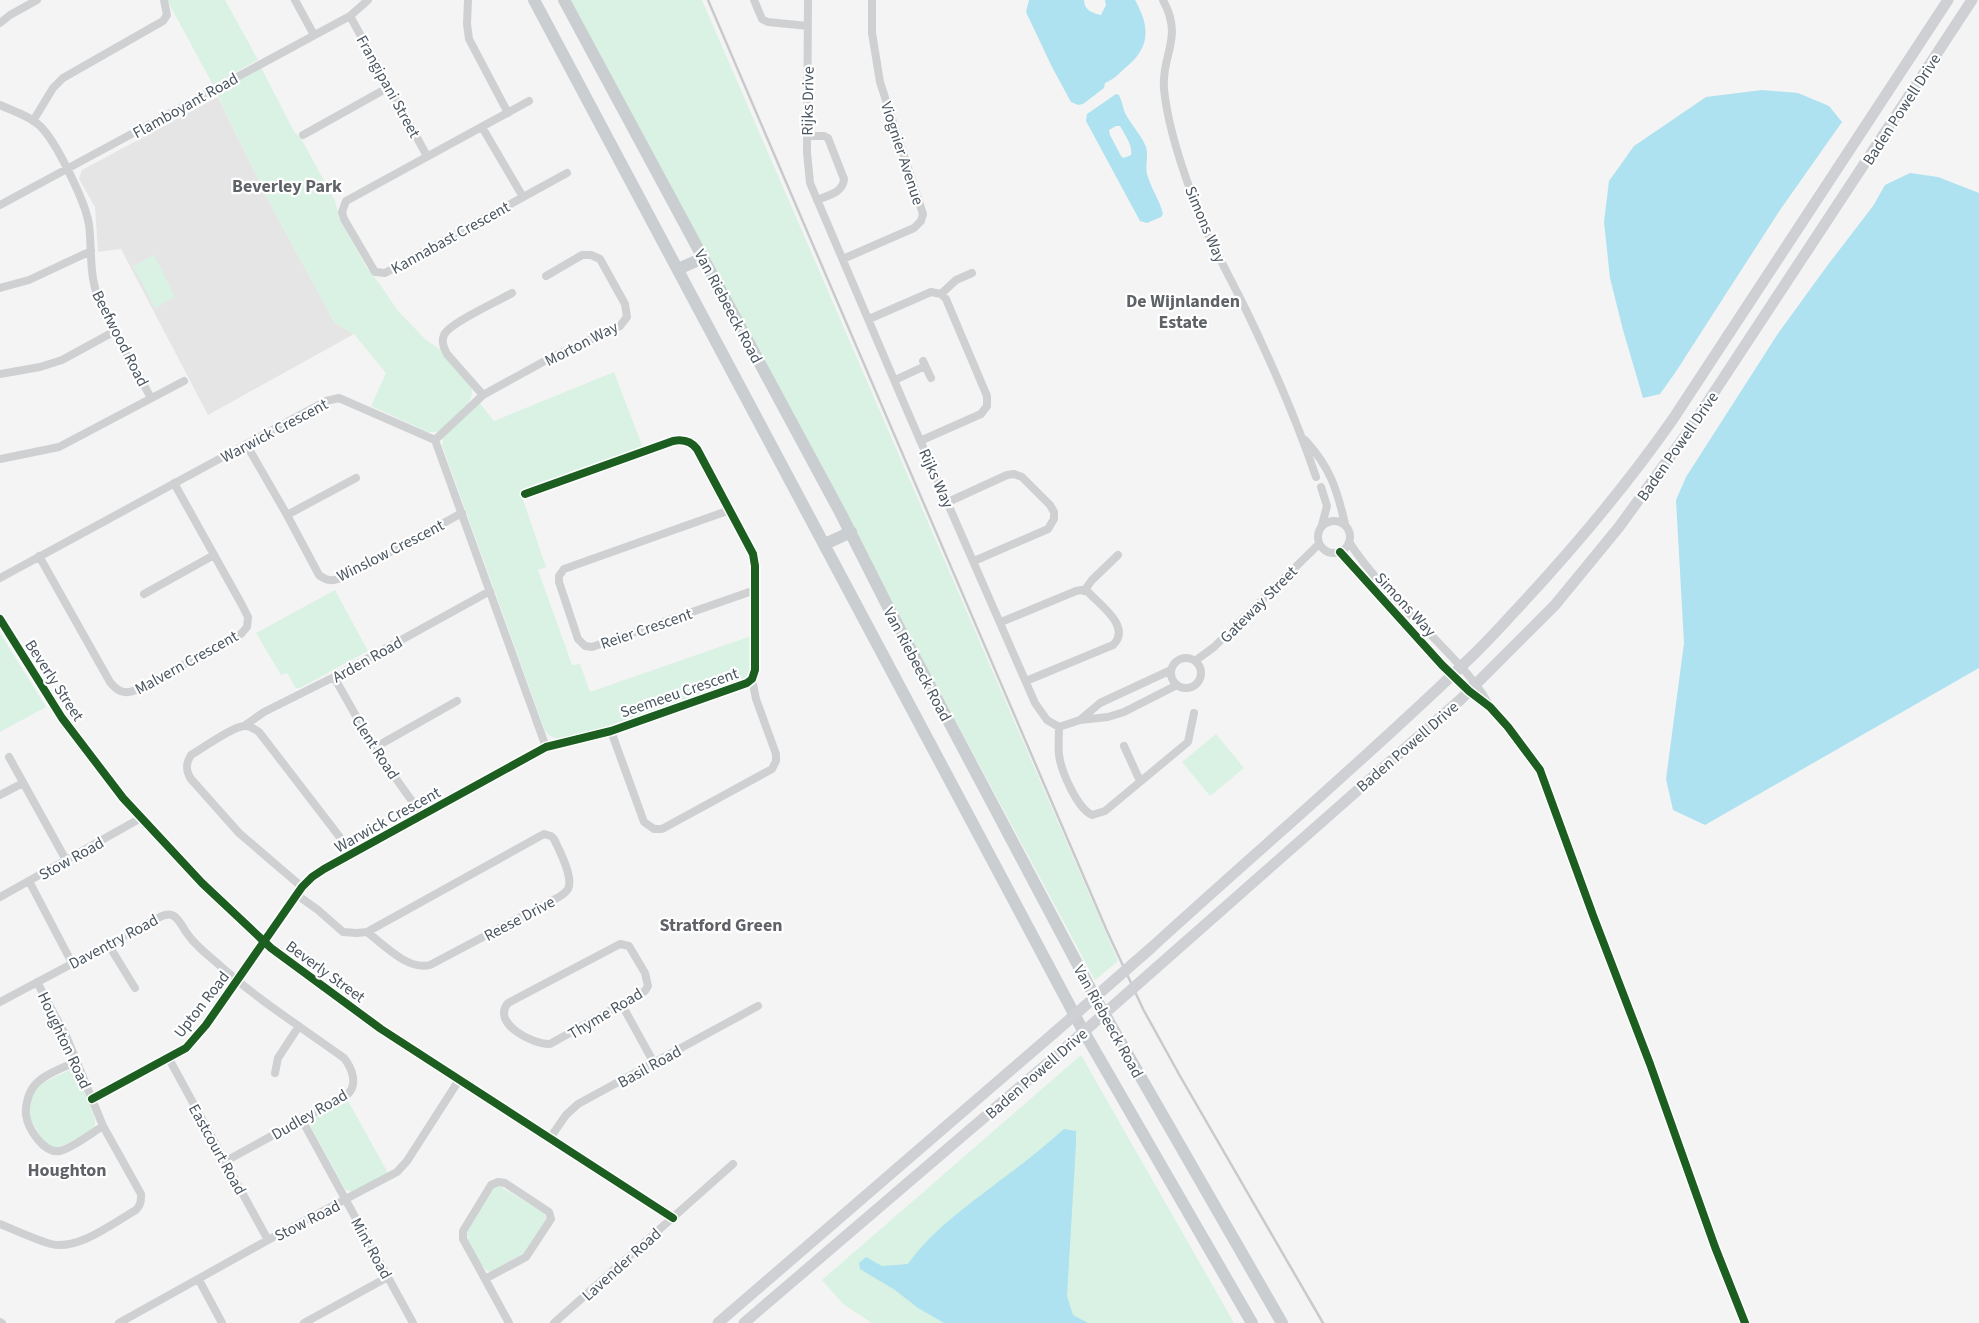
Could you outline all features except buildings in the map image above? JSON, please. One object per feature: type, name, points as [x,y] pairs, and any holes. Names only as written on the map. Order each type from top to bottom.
[{"type":"main road","name":"Van Riebeeck Road","points":[[564,0],[851,532],[891,612],[1097,1001],[1282,1323]]},
{"type":"main road","name":"Baden Powell Drive","points":[[718,1323],[1054,1033],[1228,877],[1296,820],[1457,671],[1548,576],[1661,436],[1948,0]]},
{"type":"main road","name":"Baden Powell Drive","points":[[744,1323],[1063,1050],[1473,688],[1555,605],[1619,527],[1688,432],[1972,0]]},
{"type":"main road","name":"Van Riebeeck Road","points":[[537,1],[1080,1024],[1252,1323]]},
{"type":"main road","points":[[678,269],[703,258]]},
{"type":"main road","points":[[825,544],[851,532]]},
{"type":"street","points":[[0,23],[10,15],[37,0]]},
{"type":"street","points":[[33,120],[53,88],[63,78],[163,21],[167,15],[164,0]]},
{"type":"street","points":[[295,0],[314,35]]},
{"type":"street","name":"Flamboyant Road","points":[[0,205],[350,16],[368,0]]},
{"type":"street","points":[[468,0],[467,24],[469,39],[508,113]]},
{"type":"street","points":[[754,0],[762,20],[808,26]]},
{"type":"street","name":"Rijks Drive","points":[[808,0],[807,169],[817,200]]},
{"type":"street","name":"Viognier Avenue","points":[[844,259],[914,228],[921,221],[923,214],[880,82],[872,33],[872,0]]},
{"type":"street","name":"Simons Way","points":[[1163,0],[1171,20],[1173,33],[1165,72],[1166,103],[1191,192],[1302,436],[1316,477]]},
{"type":"street","name":"Frangipani Street","points":[[350,16],[428,156]]},
{"type":"street","points":[[302,135],[389,88]]},
{"type":"street","name":"Kannabast Crescent","points":[[529,101],[346,201],[342,206],[344,219],[374,272],[385,273],[567,173]]},
{"type":"street","name":"Beefwood Road","points":[[0,105],[33,120],[48,135],[66,169],[85,207],[92,272],[97,296],[152,398]]},
{"type":"street","points":[[482,127],[523,197]]},
{"type":"street","points":[[807,136],[828,138],[844,180],[840,191],[817,200]]},
{"type":"street","name":"Rijks Way","points":[[817,200],[844,259],[920,441],[1040,712],[1047,720],[1059,727]]},
{"type":"street","points":[[0,288],[29,280],[91,251]]},
{"type":"street","name":"Morton Way","points":[[435,440],[483,395],[552,357],[620,326],[626,317],[625,304],[600,259],[591,254],[582,255],[546,276]]},
{"type":"street","points":[[941,294],[956,280],[972,273]]},
{"type":"street","points":[[869,319],[931,292],[941,294],[946,299],[987,396],[988,403],[981,414],[920,441]]},
{"type":"street","points":[[483,395],[447,354],[443,347],[443,339],[449,327],[512,293]]},
{"type":"street","points":[[0,374],[40,367],[62,360],[115,331]]},
{"type":"street","points":[[895,380],[924,364],[931,378]]},
{"type":"street","points":[[0,459],[59,448],[184,381]]},
{"type":"street","name":"Warwick Crescent","points":[[0,578],[332,398],[348,401],[435,440]]},
{"type":"street","name":"Simons Way","points":[[1302,436],[1316,452],[1330,473],[1339,497],[1345,524]]},
{"type":"street","points":[[435,440],[546,747]]},
{"type":"street","name":"Seemeeu Crescent","points":[[525,494],[673,441],[683,440],[691,443],[697,449],[754,554],[755,670],[752,679],[747,683],[611,730],[546,747]]},
{"type":"street","name":"Winslow Crescent","points":[[246,444],[319,575],[330,581],[344,577],[462,513]]},
{"type":"street","points":[[948,502],[1007,475],[1014,474],[1022,478],[1052,508],[1054,520],[1048,529],[974,561]]},
{"type":"street","points":[[287,515],[356,478]]},
{"type":"street","name":"Malvern Crescent","points":[[39,556],[110,682],[116,689],[126,693],[136,690],[240,634],[247,627],[248,617],[174,483]]},
{"type":"street","points":[[1321,487],[1326,506],[1318,534],[1319,544],[1325,551],[1335,553],[1340,552],[1350,542],[1350,532],[1345,524],[1336,520],[1322,525]]},
{"type":"street","name":"Reier Crescent","points":[[730,510],[564,569],[559,576],[559,582],[578,638],[585,646],[592,647],[755,590]]},
{"type":"street","name":"Simons Way","points":[[1350,542],[1358,556],[1410,614],[1457,671]]},
{"type":"street","name":"Gateway Street","points":[[1195,661],[1214,647],[1319,544]]},
{"type":"street","name":"Simons Way","points":[[1340,552],[1457,671]]},
{"type":"street","points":[[1084,591],[1092,580],[1118,554]]},
{"type":"street","points":[[144,594],[214,555]]},
{"type":"street","points":[[1001,622],[1076,590],[1084,591],[1116,622],[1119,628],[1118,639],[1109,646],[1026,681]]},
{"type":"street","name":"Arden Road","points":[[302,887],[239,833],[187,774],[187,761],[191,754],[233,730],[244,726],[264,712],[334,677],[490,591]]},
{"type":"street","name":"Beverly Street","points":[[0,619],[62,718],[140,818],[202,883],[265,942],[382,1029],[673,1218]]},
{"type":"street","points":[[1080,720],[1100,703],[1171,670],[1176,662],[1181,659],[1195,661],[1200,670],[1200,679],[1189,688],[1177,685],[1172,680],[1171,670]]},
{"type":"street","points":[[1457,671],[1473,688]]},
{"type":"street","points":[[1457,671],[1508,727],[1540,770],[1650,1064],[1715,1247],[1745,1323]]},
{"type":"street","name":"Clent Road","points":[[334,677],[374,748],[422,815]]},
{"type":"street","points":[[611,730],[644,822],[650,827],[662,828],[772,769],[776,754],[756,699],[752,679]]},
{"type":"street","points":[[1177,685],[1140,704],[1108,717],[1080,720],[1059,727],[1061,765],[1078,802],[1086,813],[1092,815],[1105,811],[1188,742],[1194,713]]},
{"type":"street","points":[[1133,688],[1140,704]]},
{"type":"street","points":[[374,748],[457,701]]},
{"type":"street","points":[[244,726],[252,727],[259,732],[352,853]]},
{"type":"street","points":[[1124,746],[1140,781]]},
{"type":"street","name":"Warwick Crescent","points":[[265,942],[302,887],[318,873],[546,747]]},
{"type":"street","points":[[9,757],[66,860]]},
{"type":"street","points":[[0,795],[23,783]]},
{"type":"street","name":"Stow Road","points":[[0,897],[115,834],[140,818]]},
{"type":"street","name":"Reese Drive","points":[[544,834],[554,839],[569,874],[569,887],[559,897],[430,966],[421,967],[412,964],[367,932],[544,834]]},
{"type":"street","points":[[29,881],[72,963]]},
{"type":"street","points":[[297,895],[343,932],[367,932]]},
{"type":"street","name":"Daventry Road","points":[[0,1002],[166,914],[172,915],[179,920],[196,944],[237,981]]},
{"type":"street","name":"Upton Road","points":[[92,1099],[186,1048],[194,1040],[265,942]]},
{"type":"street","name":"Thyme Road","points":[[623,943],[629,946],[638,960],[647,979],[648,986],[645,992],[622,1005],[550,1044],[536,1043],[509,1026],[503,1013],[504,1007],[508,1003],[613,946],[623,943]]},
{"type":"street","points":[[108,944],[135,988]]},
{"type":"street","name":"Dudley Road","points":[[226,1161],[348,1094],[354,1084],[351,1069],[344,1058],[237,981]]},
{"type":"street","name":"Houghton Road","points":[[37,982],[68,1038],[92,1099]]},
{"type":"street","points":[[622,1005],[654,1063]]},
{"type":"street","name":"Basil Road","points":[[550,1138],[572,1109],[758,1006]]},
{"type":"street","points":[[276,1073],[278,1058],[299,1026]]},
{"type":"street","name":"Eastcourt Road","points":[[168,1057],[268,1240]]},
{"type":"street","points":[[77,1061],[35,1084],[28,1098],[27,1118],[41,1144],[55,1151],[63,1150],[104,1126]]},
{"type":"street","name":"Stow Road","points":[[119,1323],[268,1240],[390,1176],[403,1166],[459,1080]]},
{"type":"street","points":[[0,1224],[52,1244],[68,1245],[81,1241],[140,1206],[140,1194],[92,1099]]},
{"type":"street","name":"Mint Road","points":[[302,1120],[413,1323]]},
{"type":"street","name":"Lavender Road","points":[[554,1323],[733,1164]]},
{"type":"street","points":[[485,1279],[526,1257],[550,1219],[549,1212],[501,1182],[491,1185],[463,1231],[463,1239],[509,1323]]},
{"type":"street","points":[[304,1323],[319,1319],[388,1277]]},
{"type":"street","points":[[198,1280],[222,1323]]},
{"type":"shaded area","points":[[218,97],[274,211],[335,323],[354,334],[208,415],[121,249],[98,252],[95,207],[79,179],[82,170]]},
{"type":"green space","points":[[167,0],[225,0],[258,60],[213,85]]},
{"type":"green space","points":[[568,0],[702,0],[1118,961],[1095,980]]},
{"type":"green space","points":[[261,67],[293,130],[303,142],[335,201],[340,220],[367,268],[398,311],[426,340],[441,350],[472,388],[470,400],[466,406],[438,432],[428,432],[371,406],[386,373],[354,334],[335,323],[274,211],[216,92]]},
{"type":"green space","points":[[154,255],[175,297],[155,308],[133,266]]},
{"type":"green space","points":[[614,372],[643,448],[520,491],[546,567],[538,570],[572,665],[580,664],[590,692],[751,636],[751,666],[749,672],[742,680],[593,732],[558,739],[545,731],[442,445],[444,435],[479,402],[494,421]]},
{"type":"green space","points":[[335,590],[368,651],[300,688],[296,688],[287,673],[281,675],[256,633]]},
{"type":"green space","points":[[0,633],[46,707],[0,732]]},
{"type":"green space","points":[[1216,734],[1244,768],[1210,796],[1182,762]]},
{"type":"green space","points":[[1081,1055],[1234,1323],[872,1323],[843,1304],[822,1280]]},
{"type":"green space","points":[[72,1069],[79,1073],[95,1119],[95,1125],[91,1131],[58,1148],[52,1147],[43,1141],[29,1116],[29,1108],[34,1090],[42,1083]]},
{"type":"green space","points":[[347,1099],[388,1173],[351,1192],[345,1189],[310,1125],[313,1118]]},
{"type":"green space","points":[[498,1185],[544,1213],[546,1219],[524,1253],[490,1272],[482,1266],[475,1254],[467,1231],[494,1188]]},
{"type":"water","points":[[1029,0],[1084,0],[1085,6],[1089,10],[1101,15],[1106,5],[1105,0],[1135,0],[1144,20],[1145,38],[1143,46],[1133,61],[1105,83],[1104,88],[1083,104],[1078,105],[1071,102],[1026,12]]},
{"type":"water","points":[[1762,90],[1798,93],[1829,106],[1842,122],[1780,210],[1660,394],[1643,398],[1610,278],[1604,222],[1609,181],[1634,146],[1706,97]]},
{"type":"water","points":[[1116,94],[1119,95],[1125,113],[1146,147],[1147,173],[1162,209],[1163,214],[1161,217],[1147,223],[1140,221],[1086,121],[1087,114]],"holes":[[[1120,126],[1131,148],[1131,155],[1124,158],[1121,156],[1109,130]]]},
{"type":"water","points":[[1910,173],[1938,177],[1979,193],[1979,668],[1705,825],[1673,810],[1666,779],[1684,643],[1676,500],[1686,477],[1777,335],[1873,206],[1885,185]]},
{"type":"water","points":[[1064,1129],[1076,1131],[1067,1296],[1073,1315],[1088,1323],[944,1323],[860,1269],[859,1263],[866,1257],[882,1266],[908,1264],[928,1240],[950,1220]]},
{"type":"railway","points":[[708,0],[1107,931],[1143,1009],[1323,1323]]},
{"type":"cycle path","points":[[92,1099],[186,1048],[206,1025],[302,887],[324,869],[546,747],[611,731],[747,683],[752,679],[755,670],[755,566],[753,554],[697,449],[692,444],[680,440],[673,441],[525,494]]},
{"type":"cycle path","points":[[1340,552],[1442,665],[1469,691],[1490,707],[1508,727],[1540,770],[1650,1064],[1715,1247],[1745,1323]]},
{"type":"cycle path","points":[[0,619],[62,718],[123,798],[202,883],[271,948],[381,1029],[673,1218]]},
{"type":"district","name":"Beverley Park","points":[[287,186]]},
{"type":"district","name":"De Wijnlanden Estate","points":[[1183,311]]},
{"type":"district","name":"Stratford Green","points":[[721,925]]},
{"type":"district","name":"Houghton","points":[[67,1170]]}]
